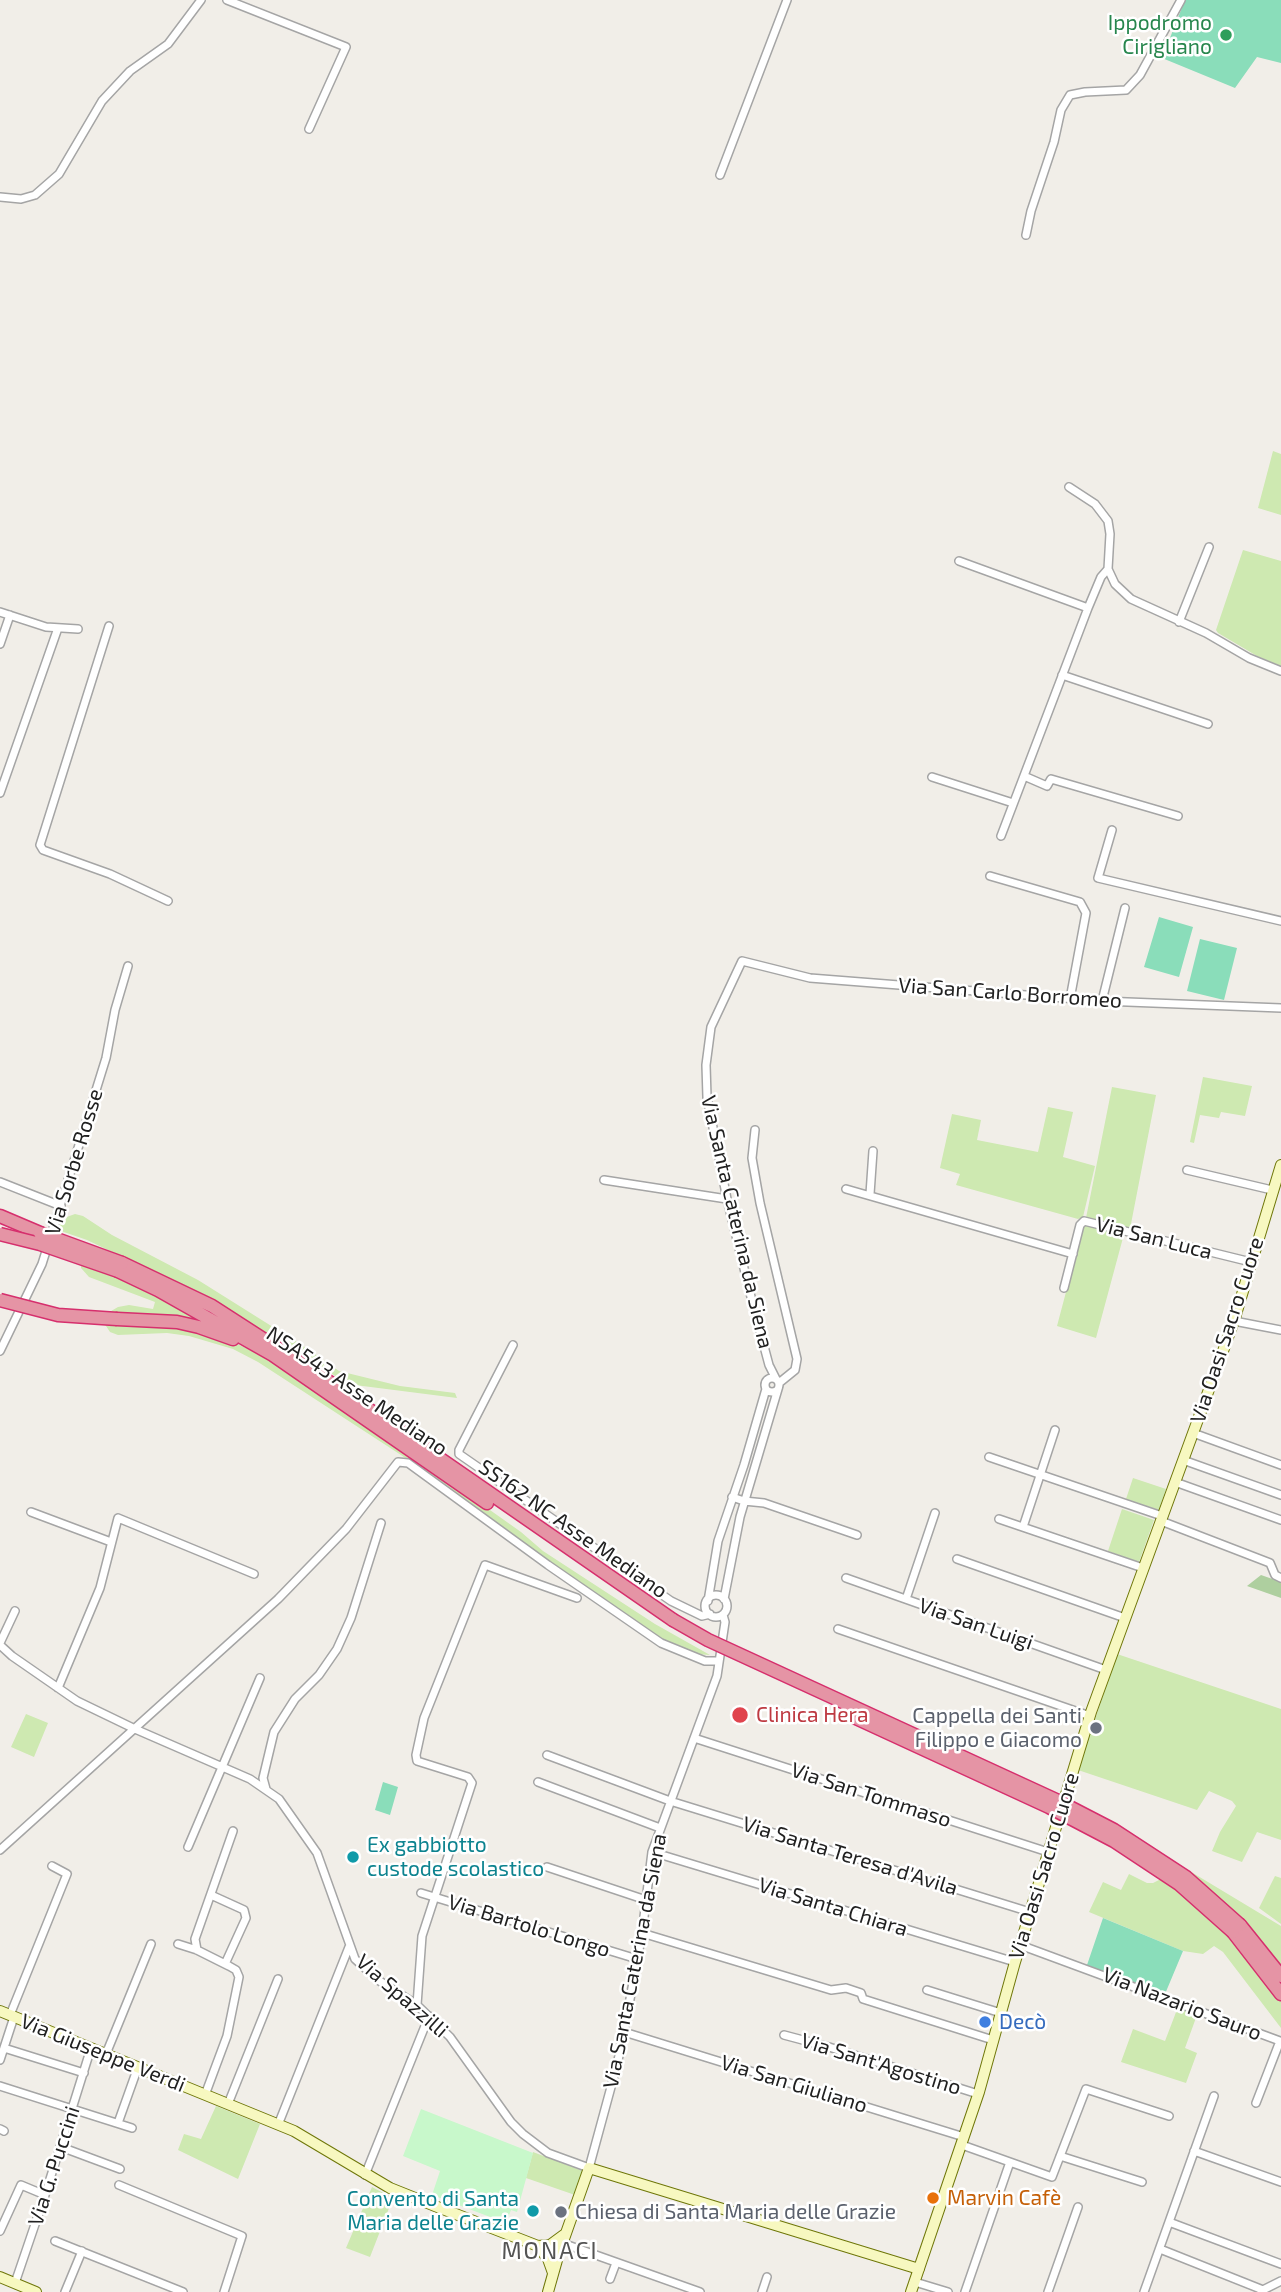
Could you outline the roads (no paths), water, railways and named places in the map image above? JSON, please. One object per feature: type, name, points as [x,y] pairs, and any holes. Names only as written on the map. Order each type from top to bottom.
[{"type":"highway","points":[[0,1216],[40,1233]]},
{"type":"highway","name":"NSA543 Asse Mediano","points":[[0,1224],[40,1233],[212,1306],[350,1396]]},
{"type":"highway","name":"NSA543 Asse Mediano","points":[[0,1234],[120,1267],[273,1355],[626,1600],[671,1623]]},
{"type":"highway","points":[[0,1300],[58,1315],[177,1322],[199,1327],[273,1355]]},
{"type":"highway","name":"SS162 NC Asse Mediano","points":[[350,1396],[711,1650],[1049,1807],[1114,1840],[1179,1884],[1236,1929]]},
{"type":"highway","points":[[1236,1929],[1281,1976]]},
{"type":"highway","points":[[1236,1929],[1281,1994]]},
{"type":"street","points":[[0,197],[21,199],[35,194],[59,174],[102,101],[130,71],[168,44],[201,0]]},
{"type":"street","points":[[227,0],[346,47],[309,130]]},
{"type":"street","points":[[720,175],[787,0]]},
{"type":"street","points":[[1026,235],[1031,211],[1054,142],[1060,110],[1070,95],[1126,90],[1140,75],[1181,0]]},
{"type":"street","points":[[1069,487],[1095,504],[1108,521],[1108,569],[1115,583],[1131,598],[1206,633],[1249,658],[1281,671]]},
{"type":"street","points":[[1180,622],[1209,547]]},
{"type":"street","points":[[959,561],[1088,608]]},
{"type":"street","points":[[1001,836],[1088,608],[1101,577],[1108,569]]},
{"type":"street","points":[[0,612],[58,628],[78,629]]},
{"type":"street","points":[[0,644],[10,615]]},
{"type":"street","points":[[109,626],[40,845],[43,850],[99,870],[169,901]]},
{"type":"street","points":[[0,793],[58,628]]},
{"type":"street","points":[[1062,676],[1208,724]]},
{"type":"street","points":[[1024,776],[1047,786],[1051,779],[1178,816]]},
{"type":"street","points":[[932,777],[1013,803]]},
{"type":"street","points":[[1112,830],[1098,878],[1281,921]]},
{"type":"street","points":[[989,876],[1080,902],[1086,913],[1069,999]]},
{"type":"street","points":[[1102,1001],[1125,908]]},
{"type":"street","name":"Via San Carlo Borromeo","points":[[742,961],[810,978],[1069,999],[1281,1008]]},
{"type":"street","name":"Via Santa Caterina da Siena","points":[[742,961],[711,1027],[706,1065],[708,1107],[727,1199],[773,1384]]},
{"type":"street","name":"Via Sorbe Rosse","points":[[0,1351],[42,1264],[106,1058],[115,1010],[128,965]]},
{"type":"street","points":[[716,1616],[707,1608],[715,1552],[732,1497],[759,1414],[773,1384],[795,1370],[797,1359],[760,1203],[752,1158],[755,1130]]},
{"type":"street","points":[[870,1194],[873,1151]]},
{"type":"street","name":"Via Oasi Sacro Cuore","points":[[913,2287],[978,2094],[1090,1716],[1234,1321],[1281,1165]]},
{"type":"street","points":[[1187,1170],[1272,1189]]},
{"type":"street","points":[[604,1180],[727,1199]]},
{"type":"street","points":[[0,1182],[61,1206]]},
{"type":"street","points":[[846,1189],[1073,1254]]},
{"type":"street","name":"Via San Luca","points":[[1064,1288],[1080,1225],[1084,1221],[1251,1262]]},
{"type":"street","points":[[1234,1321],[1281,1330]]},
{"type":"street","points":[[513,1345],[459,1454],[671,1601],[702,1616],[716,1616],[726,1606],[724,1599],[744,1501],[769,1417],[773,1384]]},
{"type":"street","points":[[759,1414],[769,1417]]},
{"type":"street","points":[[1023,1527],[1055,1430]]},
{"type":"street","points":[[1193,1433],[1281,1465]]},
{"type":"street","points":[[989,1457],[1161,1519],[1270,1563],[1281,1578]]},
{"type":"street","points":[[1183,1460],[1281,1495]]},
{"type":"street","points":[[0,1850],[247,1629],[326,1552],[398,1462],[408,1463],[661,1643],[705,1661],[719,1661]]},
{"type":"street","points":[[1175,1482],[1281,1520]]},
{"type":"street","points":[[732,1497],[764,1503],[857,1535]]},
{"type":"street","points":[[31,1512],[111,1542]]},
{"type":"street","points":[[906,1599],[935,1513]]},
{"type":"street","points":[[58,1688],[100,1588],[118,1518],[254,1574]]},
{"type":"street","points":[[999,1519],[1143,1568]]},
{"type":"street","points":[[266,1790],[263,1779],[274,1732],[295,1699],[319,1675],[337,1649],[351,1618],[382,1523]]},
{"type":"street","points":[[957,1559],[1125,1618]]},
{"type":"street","points":[[1272,1569],[1281,1563]]},
{"type":"street","points":[[417,2005],[422,1936],[472,1783],[468,1777],[417,1761],[424,1718],[485,1565],[577,1598]]},
{"type":"street","name":"Via San Luigi","points":[[846,1577],[1106,1670]]},
{"type":"street","points":[[708,1601],[716,1595],[724,1599]]},
{"type":"street","name":"Via Spazzilli","points":[[15,1611],[0,1644],[12,1656],[97,1712],[223,1766],[250,1779],[279,1799],[317,1853],[355,1959],[378,1980],[417,2005],[450,2037],[511,2122],[548,2153],[589,2168]]},
{"type":"street","name":"Via Santa Caterina da Siena","points":[[548,2292],[589,2168],[614,2078],[642,1933],[652,1852],[717,1676],[724,1629],[716,1616]]},
{"type":"street","points":[[838,1629],[1090,1716]]},
{"type":"street","points":[[188,1847],[260,1678]]},
{"type":"street","name":"Via San Tommaso","points":[[694,1738],[1048,1852]]},
{"type":"street","name":"Via Santa Teresa d'Avila","points":[[547,1755],[670,1801],[1030,1912]]},
{"type":"street","points":[[538,1782],[660,1828]]},
{"type":"street","points":[[197,1950],[195,1939],[233,1830]]},
{"type":"street","name":"Via Santa Chiara","points":[[652,1852],[1015,1962]]},
{"type":"street","points":[[0,2060],[8,2014],[67,1874],[52,1866]]},
{"type":"street","points":[[547,1867],[646,1900]]},
{"type":"street","name":"Via Bartolo Longo","points":[[421,1893],[636,1959]]},
{"type":"street","points":[[177,1944],[197,1950],[225,1964],[246,1918],[244,1910],[211,1895]]},
{"type":"street","points":[[642,1933],[831,1990],[846,1988],[861,1993],[863,1999],[993,2040]]},
{"type":"street","points":[[106,2054],[151,1944]]},
{"type":"street","name":"Via Nazario Sauro","points":[[1020,1945],[1280,2041],[1255,2103]]},
{"type":"street","points":[[278,2125],[350,1946]]},
{"type":"street","name":"Via Giuseppe Verdi","points":[[205,2095],[227,2036],[239,1977],[236,1970],[225,1964]]},
{"type":"street","points":[[228,2104],[278,1979]]},
{"type":"street","points":[[927,1990],[1001,2012]]},
{"type":"street","name":"Via Giuseppe Verdi","points":[[8,2014],[294,2131],[390,2188],[542,2248],[555,2249],[562,2244]]},
{"type":"street","points":[[365,2175],[429,2017]]},
{"type":"street","name":"Via San Giuliano","points":[[624,2032],[963,2141],[1052,2177],[1060,2156]]},
{"type":"street","name":"Via Sant'Agostino","points":[[784,2035],[978,2094]]},
{"type":"street","points":[[4,2048],[84,2073]]},
{"type":"street","name":"Via G. Puccini","points":[[15,2283],[46,2195],[91,2048]]},
{"type":"street","points":[[118,2123],[138,2067]]},
{"type":"street","points":[[0,2086],[132,2128]]},
{"type":"street","points":[[1143,2182],[1060,2156],[1086,2089],[1169,2116]]},
{"type":"street","points":[[1144,2292],[1214,2096]]},
{"type":"street","points":[[61,2147],[120,2169]]},
{"type":"street","points":[[1194,2151],[1281,2182]]},
{"type":"street","points":[[965,2292],[1010,2162]]},
{"type":"street","points":[[589,2168],[919,2269]]},
{"type":"street","points":[[0,2231],[21,2185],[46,2195]]},
{"type":"street","points":[[119,2185],[242,2236],[224,2292]]},
{"type":"street","points":[[1048,2292],[1078,2207]]},
{"type":"street","points":[[1169,2222],[1281,2264]]},
{"type":"street","points":[[55,2241],[183,2292]]},
{"type":"street","points":[[553,2275],[542,2248],[558,2241],[700,2292]]},
{"type":"street","points":[[1160,2249],[1260,2291],[1281,2281]]},
{"type":"street","points":[[65,2292],[82,2251]]},
{"type":"street","points":[[610,2279],[616,2263]]},
{"type":"street","points":[[0,2277],[36,2292]]},
{"type":"street","points":[[762,2292],[767,2277]]},
{"type":"street","points":[[670,2292],[673,2283]]},
{"type":"street","points":[[913,2287],[947,2292]]},
{"type":"place","name":"Ippodromo Cirigliano","points":[[1226,35]]},
{"type":"place","name":"Clinica Hera","points":[[740,1715]]},
{"type":"place","name":"Cappella dei Santi Filippo e Giacomo","points":[[1096,1728]]},
{"type":"place","name":"Ex gabbiotto custode scolastico","points":[[353,1857]]},
{"type":"place","name":"Decò","points":[[985,2022]]},
{"type":"place","name":"Marvin Cafè","points":[[933,2198]]},
{"type":"place","name":"Convento di Santa Maria delle Grazie","points":[[533,2211]]},
{"type":"place","name":"Chiesa di Santa Maria delle Grazie","points":[[561,2212]]},
{"type":"district","name":"MONACI","points":[[550,2251]]}]
